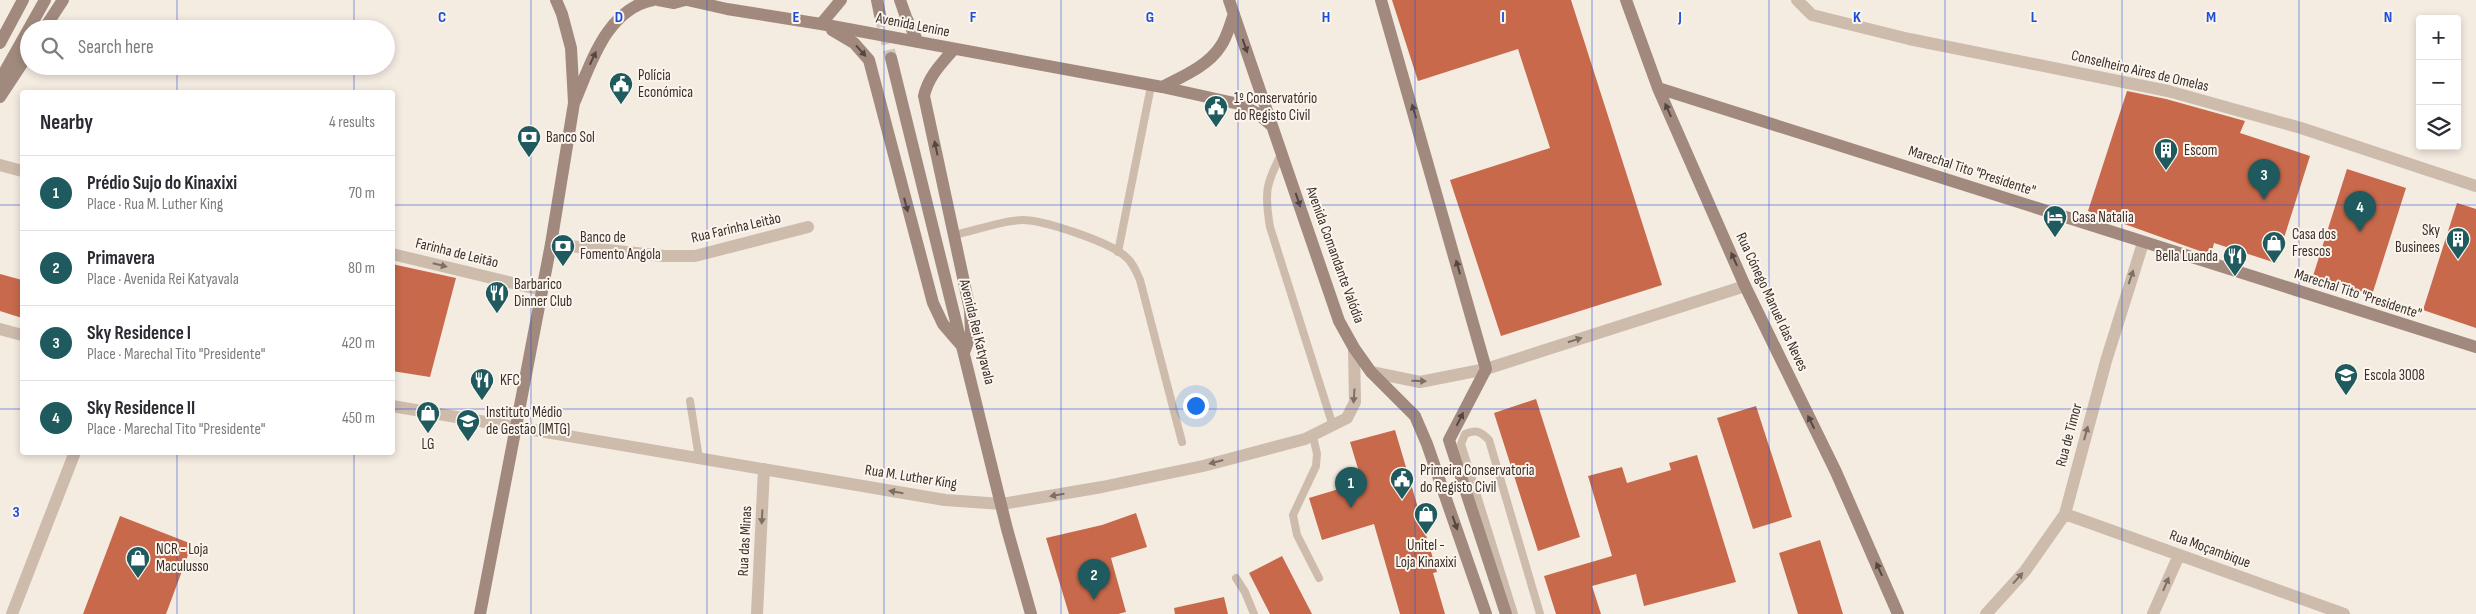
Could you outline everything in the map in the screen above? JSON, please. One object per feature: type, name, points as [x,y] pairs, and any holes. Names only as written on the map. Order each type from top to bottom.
[{"type":"main road","points":[[0,43],[23,0]]},
{"type":"main road","points":[[34,20],[45,0]]},
{"type":"main road","points":[[50,20],[62,0]]},
{"type":"main road","points":[[480,614],[551,244],[574,103],[571,48],[562,14],[556,0]]},
{"type":"main road","points":[[574,103],[595,53],[615,23],[638,3],[652,0]]},
{"type":"main road","name":"Avenida Lenine","points":[[658,0],[674,3],[686,0],[1156,86],[1239,104],[1257,113],[1273,128]]},
{"type":"main road","points":[[841,0],[821,24],[854,43],[869,60],[933,303],[943,324],[965,350]]},
{"type":"main road","points":[[877,0],[880,15]]},
{"type":"main road","points":[[900,0],[906,18],[918,42]]},
{"type":"main road","name":"Avenida Comandante Valódia","points":[[1229,0],[1339,321],[1354,348],[1371,372],[1415,416],[1486,614]]},
{"type":"main road","points":[[1381,0],[1413,105],[1486,369],[1449,440],[1506,614]]},
{"type":"main road","name":"Rua Cónego Manuel das Neves","points":[[1626,0],[1658,88],[1745,286],[1836,472],[1898,614]]},
{"type":"main road","points":[[1156,86],[1193,70],[1220,47],[1234,14]]},
{"type":"main road","points":[[0,80],[20,44]]},
{"type":"main road","points":[[954,49],[933,73],[926,86],[924,96],[972,323],[965,350]]},
{"type":"main road","name":"Avenida Rei Katyavala","points":[[891,58],[1031,614]]},
{"type":"main road","points":[[0,98],[20,67]]},
{"type":"main road","name":"Marechal Tito \"Presidente\"","points":[[1658,88],[2476,347]]},
{"type":"street","name":"Conselheiro Aires de Omelas","points":[[1796,0],[1812,14],[1901,37],[2178,94],[2301,128],[2476,186]]},
{"type":"street","points":[[0,165],[20,170]]},
{"type":"street","name":"Rua Farinha Leitào","points":[[551,244],[664,256],[695,256],[808,227]]},
{"type":"street","name":"Rua de Timor","points":[[1986,614],[2025,571],[2065,514],[2106,361],[2143,242]]},
{"type":"street","name":"Farinha de Leitão","points":[[395,255],[542,290]]},
{"type":"street","points":[[1371,372],[1420,382],[1486,369],[1745,286]]},
{"type":"street","points":[[0,329],[20,334]]},
{"type":"street","name":"Rua M. Luther King","points":[[395,406],[945,500],[1002,504],[1102,487],[1203,466],[1313,436],[1346,418],[1355,402],[1354,348]]},
{"type":"street","points":[[12,614],[74,455]]},
{"type":"street","name":"Rua das Minas","points":[[757,614],[764,469]]},
{"type":"street","name":"Rua Moçambique","points":[[2065,514],[2179,554],[2325,611],[2344,614]]},
{"type":"street","points":[[2153,614],[2179,554]]},
{"type":"lane","points":[[1118,252],[1156,86]]},
{"type":"lane","points":[[1282,152],[1268,181],[1266,204],[1270,227],[1333,426]]},
{"type":"lane","points":[[954,235],[1021,220],[1049,224],[1118,252],[1133,265],[1140,280],[1182,442]]},
{"type":"lane","points":[[690,400],[699,458]]},
{"type":"lane","points":[[1514,614],[1461,444],[1465,434],[1472,431],[1480,432],[1489,440],[1540,614]]},
{"type":"lane","points":[[1313,436],[1317,454],[1316,466],[1293,515],[1297,535],[1319,578]]},
{"type":"lane","points":[[1236,578],[1245,592],[1254,614]]},
{"type":"building","points":[[1392,0],[1571,0],[1662,285],[1501,336],[1450,180],[1550,148],[1518,49],[1418,81]]},
{"type":"building","name":"Escom","points":[[2127,91],[2166,99],[2245,121],[2240,133],[2310,156],[2276,263],[2214,243],[2211,255],[2088,211]]},
{"type":"building","points":[[2347,169],[2406,188],[2372,295],[2313,276]]},
{"type":"building","name":"Sky Businees","points":[[2457,203],[2476,209],[2476,328],[2423,310]]},
{"type":"building","points":[[395,265],[456,278],[430,377],[395,371]]},
{"type":"building","points":[[0,274],[20,279],[20,317],[0,311]]},
{"type":"building","points":[[1536,399],[1580,537],[1538,551],[1494,413]]},
{"type":"building","points":[[1756,406],[1792,517],[1753,529],[1717,418]]},
{"type":"building","points":[[1395,430],[1437,572],[1433,573],[1445,614],[1400,614],[1374,524],[1322,540],[1309,498],[1362,482],[1350,442]]},
{"type":"building","points":[[1697,455],[1736,582],[1644,606],[1636,574],[1592,586],[1601,614],[1556,614],[1544,576],[1612,556],[1588,476],[1622,467],[1627,483],[1671,470],[1669,463]]},
{"type":"building","points":[[1136,513],[1147,547],[1111,558],[1126,612],[1118,614],[1069,614],[1046,538],[1102,525]]},
{"type":"building","name":"NCR - Loja Maculusso","points":[[120,516],[192,544],[166,614],[83,614]]},
{"type":"building","points":[[1820,540],[1843,614],[1798,614],[1779,553]]},
{"type":"building","points":[[1282,556],[1312,614],[1270,614],[1249,573]]},
{"type":"building","points":[[1224,597],[1228,614],[1175,614],[1174,608]]},
{"type":"tunnel","points":[[880,15],[891,58]]},
{"type":"place","name":"Polícia Económica","points":[[621,105]]},
{"type":"place","name":"1º Conservatório do Registo Civil","points":[[1216,128]]},
{"type":"place","name":"Banco Sol","points":[[529,158]]},
{"type":"place","name":"Escom","points":[[2166,171]]},
{"type":"place","name":"Sky Residence I","points":[[2264,200]]},
{"type":"place","name":"Sky Residence II","points":[[2360,232]]},
{"type":"place","name":"Casa Natalia","points":[[2055,238]]},
{"type":"place","name":"Sky Businees","points":[[2458,260]]},
{"type":"place","name":"Casa dos Frescos","points":[[2274,264]]},
{"type":"place","name":"Banco de Fomento Angola","points":[[563,267]]},
{"type":"place","name":"Bella Luanda","points":[[2235,277]]},
{"type":"place","name":"Barbarico Dinner Club","points":[[497,314]]},
{"type":"place","name":"Escola 3008","points":[[2346,396]]},
{"type":"place","name":"KFC","points":[[482,401]]},
{"type":"place","name":"LG","points":[[428,434]]},
{"type":"place","name":"Instituto Médio de Gestão (IMTG)","points":[[468,442]]},
{"type":"place","name":"Primeira Conservatoria do Registo Civil","points":[[1402,500]]},
{"type":"place","name":"Prédio Sujo do Kinaxixi","points":[[1351,508]]},
{"type":"place","name":"Unitel - Loja Kinaxixi","points":[[1426,535]]},
{"type":"place","name":"NCR - Loja Maculusso","points":[[138,579]]},
{"type":"place","name":"Primavera","points":[[1094,600]]}]
